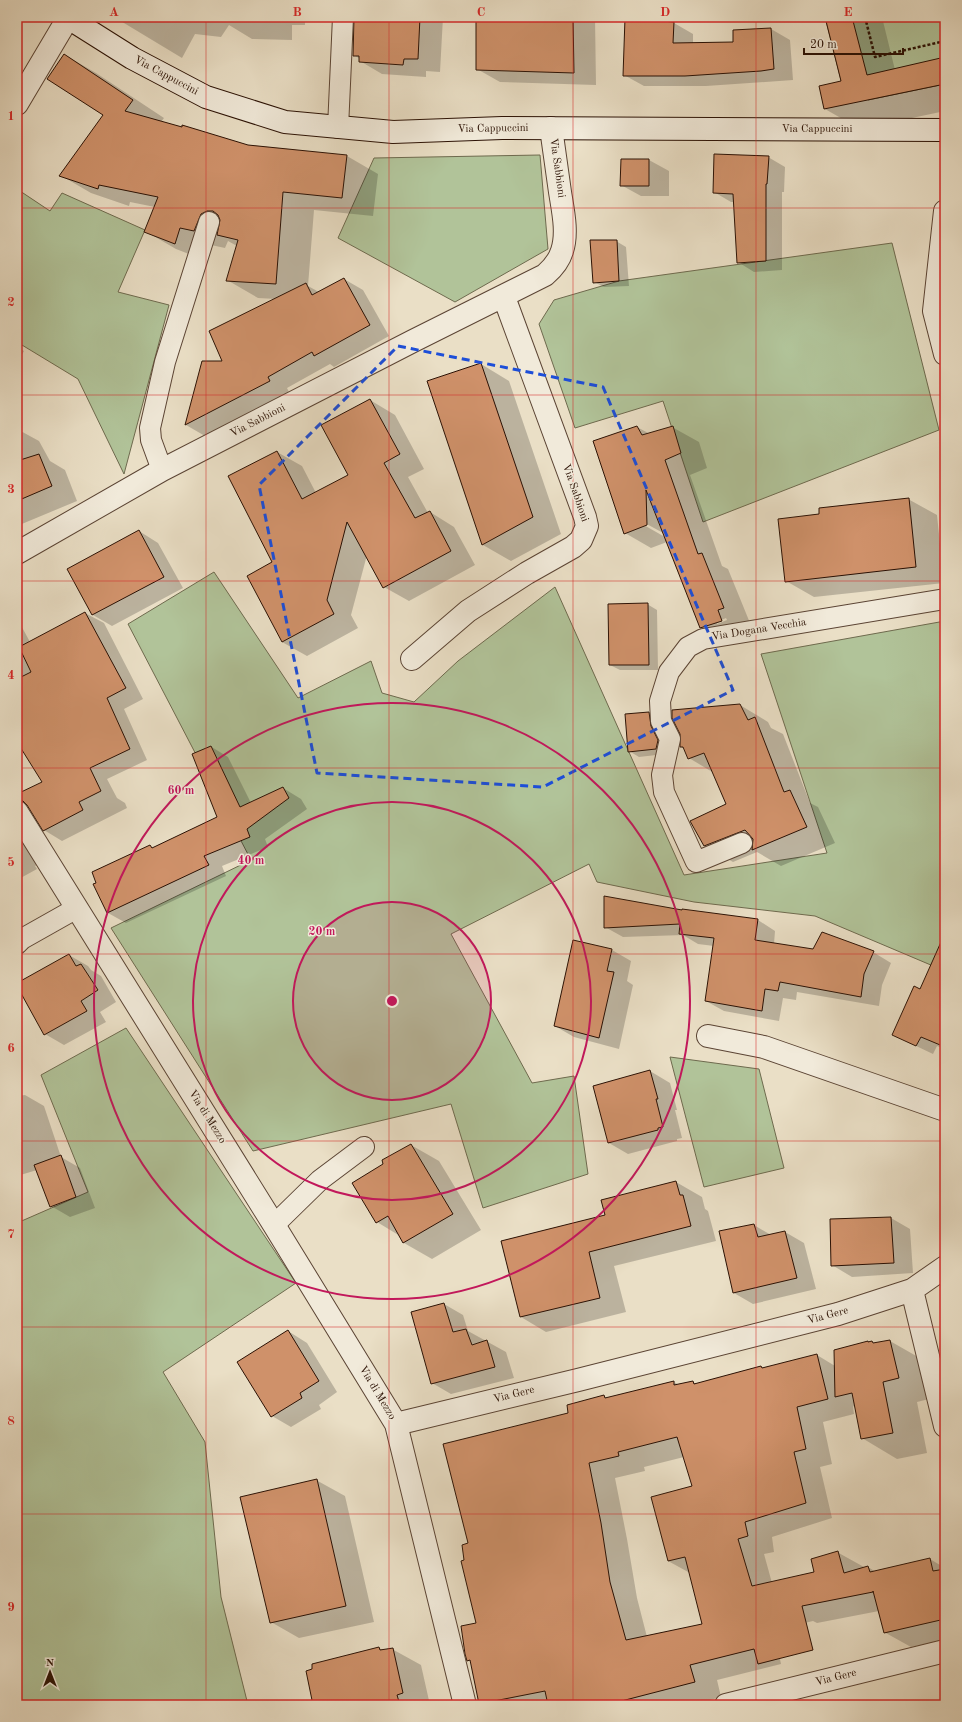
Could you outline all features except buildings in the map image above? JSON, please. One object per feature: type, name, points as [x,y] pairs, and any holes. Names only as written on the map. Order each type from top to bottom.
[{"type":"street","name":"Via Cappuccini","points":[[68,18],[132,58],[206,97],[285,122],[393,132],[551,128],[945,130]]},
{"type":"street","points":[[17,104],[68,18]]},
{"type":"street","name":"Via Sabbioni","points":[[17,553],[162,470],[545,275],[558,261],[563,250],[564,238],[563,217],[551,128]]},
{"type":"street","points":[[945,211],[934,311],[945,354]]},
{"type":"street","name":"Via Sabbioni","points":[[412,659],[468,612],[527,573],[573,547],[581,540],[587,526],[504,297]]},
{"type":"street","name":"Via di Mezzo","points":[[17,812],[396,1424]]},
{"type":"street","points":[[708,1036],[764,1047],[945,1110]]},
{"type":"street","name":"Via Gere","points":[[396,1424],[578,1380],[838,1314],[912,1290],[945,1267]]},
{"type":"street","points":[[912,1290],[945,1426]]},
{"type":"street","points":[[396,1424],[465,1705]]},
{"type":"street","name":"Via Gere","points":[[726,1705],[945,1651]]},
{"type":"lane","points":[[338,128],[343,17]]},
{"type":"lane","points":[[162,470],[151,440],[150,428],[165,362],[209,222]]},
{"type":"lane","name":"Via Dogana Vecchia","points":[[742,843],[696,862],[664,792],[662,775],[670,739],[661,722],[660,701],[669,672],[688,647],[703,639],[945,599]]},
{"type":"lane","points":[[17,944],[22,939],[77,908]]},
{"type":"lane","points":[[274,1225],[320,1180],[364,1147]]},
{"type":"path","points":[[865,17],[875,57],[945,41]]},
{"type":"highlighted area","points":[[398,346],[603,387],[733,690],[543,787],[317,773],[259,485]]},
{"type":"green space","points":[[825,17],[945,17],[945,84],[868,100],[864,96],[846,100]]},
{"type":"green space","points":[[540,155],[548,249],[455,302],[338,238],[374,158]]},
{"type":"green space","points":[[17,189],[50,211],[62,193],[145,230],[118,292],[169,305],[124,474],[78,379],[17,342]]},
{"type":"green space","points":[[892,243],[939,430],[703,522],[663,401],[575,428],[539,324],[554,300],[619,281]]},
{"type":"green space","points":[[214,572],[298,698],[371,661],[382,693],[414,702],[458,661],[555,587],[684,875],[827,853],[761,654],[945,621],[945,971],[815,916],[694,902],[597,882],[589,864],[451,934],[532,1083],[574,1076],[588,1174],[483,1208],[451,1104],[253,1151],[111,928],[251,860],[128,624]]},
{"type":"green space","points":[[126,1028],[296,1283],[163,1372],[205,1442],[221,1597],[248,1705],[17,1705],[17,1223],[88,1192],[41,1075]]},
{"type":"green space","points":[[670,1057],[759,1069],[784,1168],[704,1187]]}]
